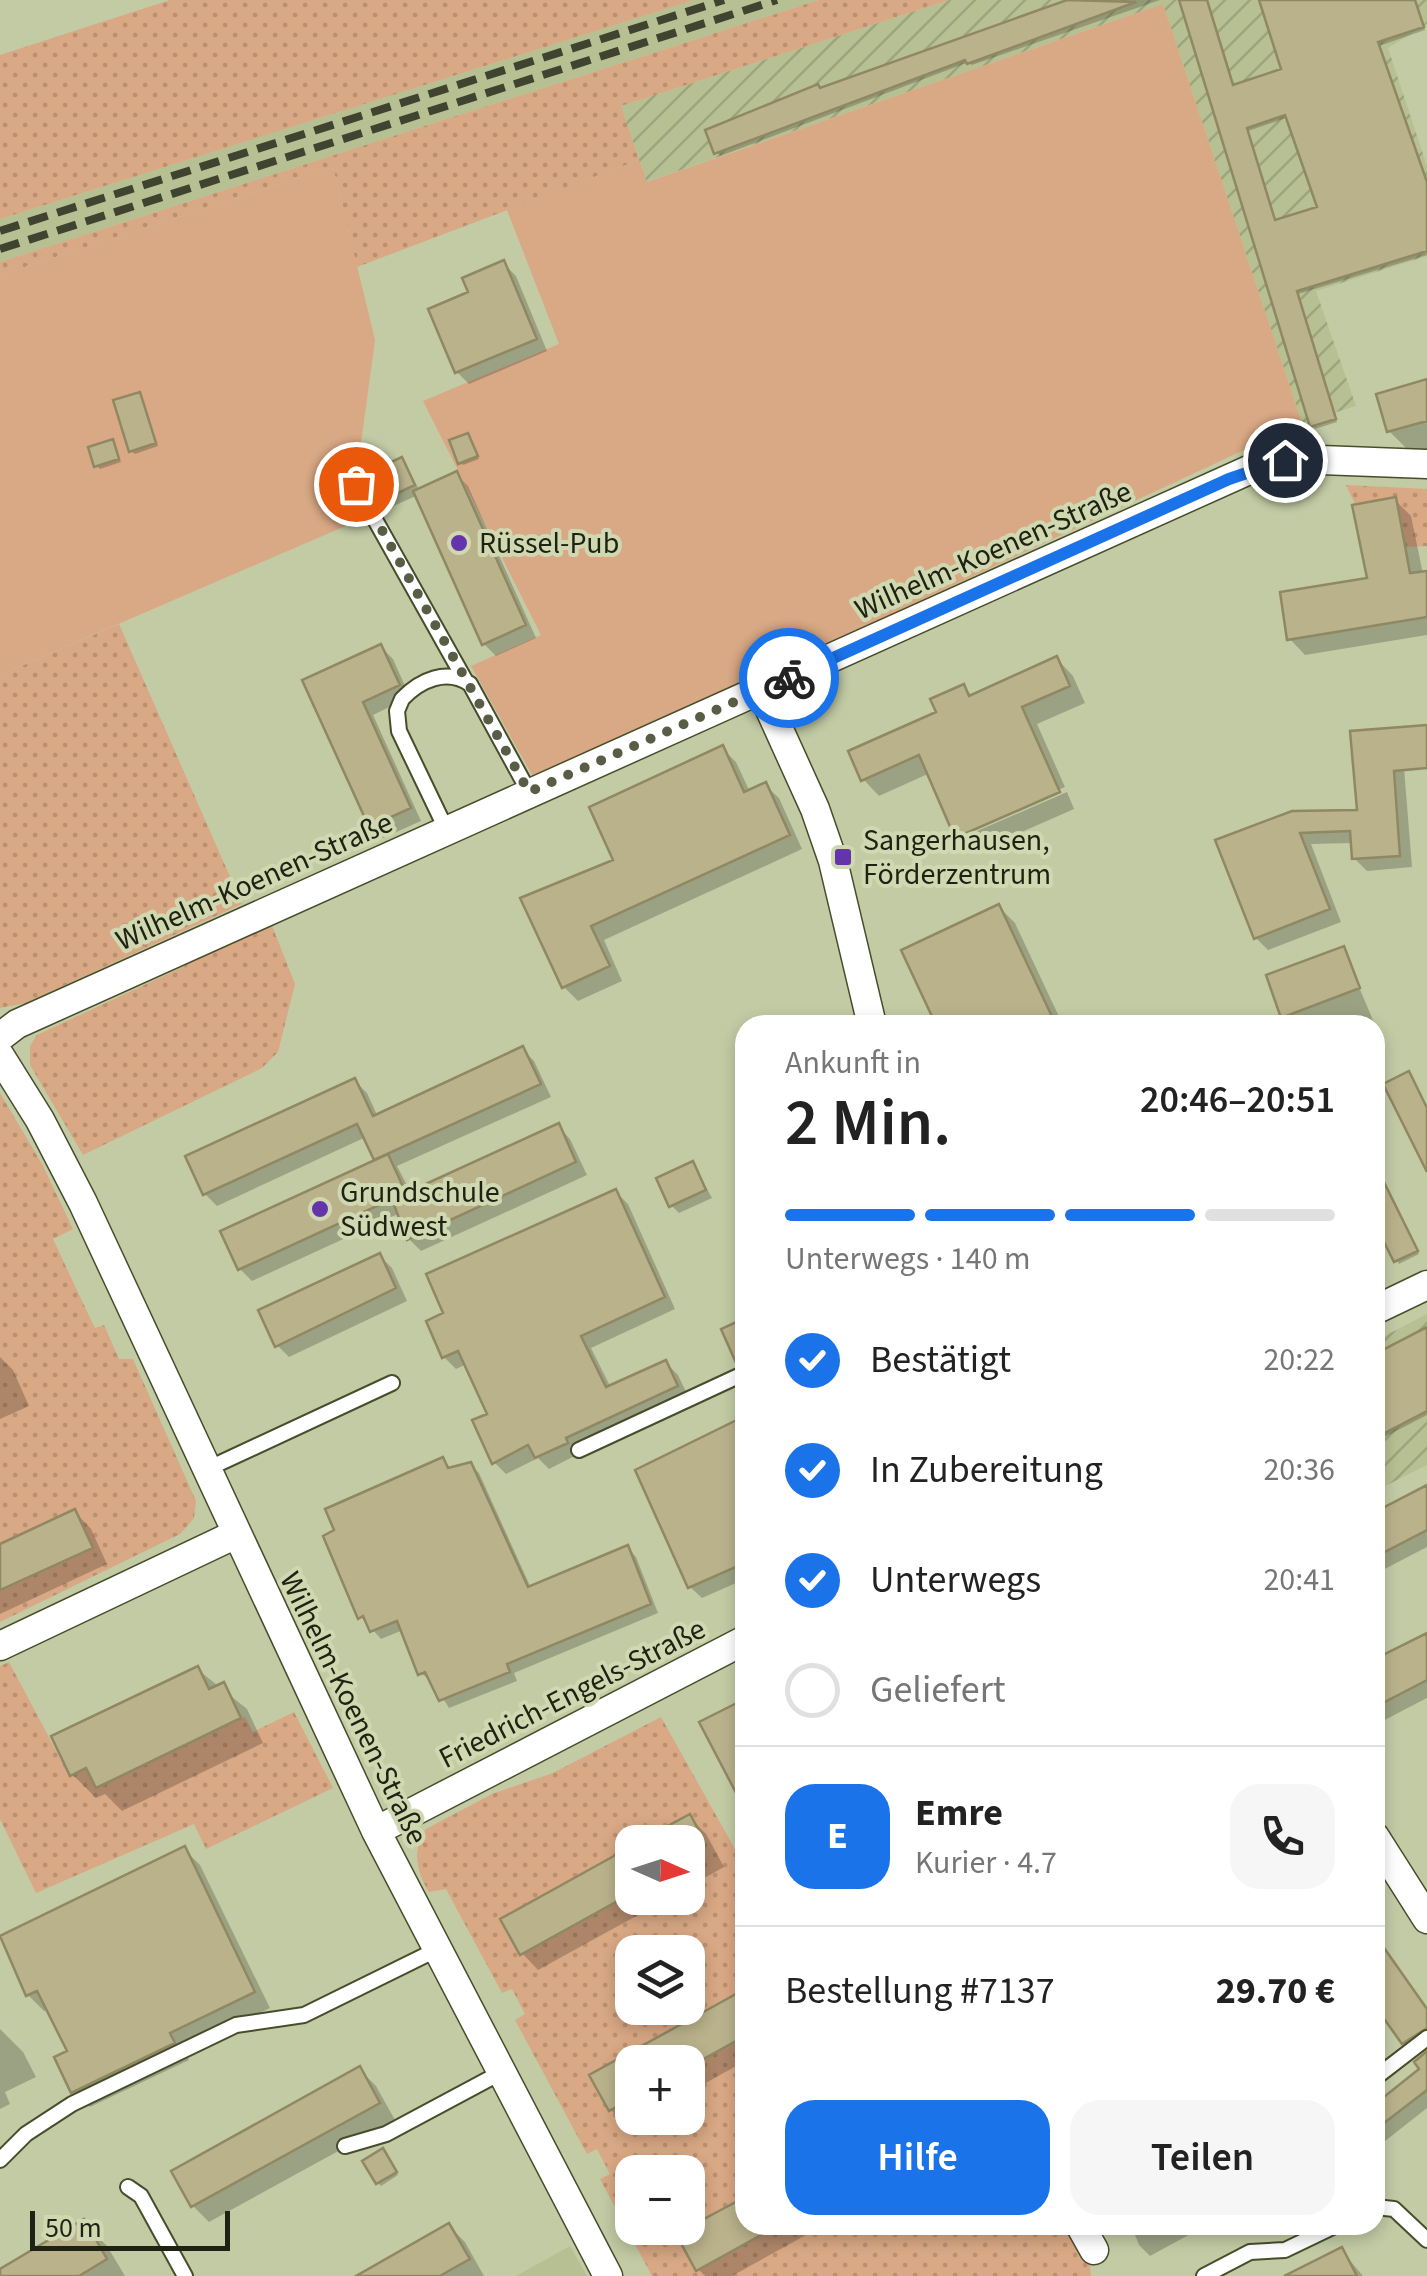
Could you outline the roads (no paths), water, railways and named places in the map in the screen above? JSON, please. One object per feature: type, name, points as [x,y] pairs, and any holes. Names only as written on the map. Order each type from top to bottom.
[{"type":"street","name":"Wilhelm-Koenen-Straße","points":[[0,1037],[17,1024],[446,829],[1268,463],[1294,459],[1427,464]]},
{"type":"street","points":[[761,690],[815,808],[833,860],[870,1015]]},
{"type":"street","name":"Wilhelm-Koenen-Straße","points":[[0,1056],[40,1120],[83,1202],[234,1535],[376,1831],[608,2276]]},
{"type":"street","points":[[1385,1305],[1427,1284]]},
{"type":"street","points":[[0,1646],[234,1535]]},
{"type":"street","name":"Friedrich-Engels-Straße","points":[[376,1831],[735,1645]]},
{"type":"street","points":[[1385,1862],[1427,1918]]},
{"type":"lane","points":[[356,484],[529,792]]},
{"type":"lane","points":[[446,829],[401,736],[397,711],[409,692],[429,681],[446,676],[465,680]]},
{"type":"lane","points":[[580,1450],[735,1378]]},
{"type":"lane","points":[[205,1470],[392,1382]]},
{"type":"lane","points":[[0,2160],[26,2134],[72,2104],[236,2025],[304,2015],[436,1950]]},
{"type":"lane","points":[[1385,2070],[1427,2038]]},
{"type":"lane","points":[[345,2146],[386,2134],[500,2073]]},
{"type":"lane","points":[[128,2187],[141,2196],[185,2276]]},
{"type":"lane","points":[[1385,2208],[1394,2209],[1427,2240]]},
{"type":"lane","points":[[1204,2276],[1250,2252],[1285,2250],[1316,2235]]},
{"type":"railway","points":[[0,231],[724,0]]},
{"type":"railway","points":[[0,249],[777,0]]},
{"type":"place","name":"Rüssel-Pub","points":[[459,543]]},
{"type":"place","name":"Sangerhausen, Förderzentrum","points":[[843,857]]},
{"type":"place","name":"Grundschule Südwest","points":[[320,1209]]}]
